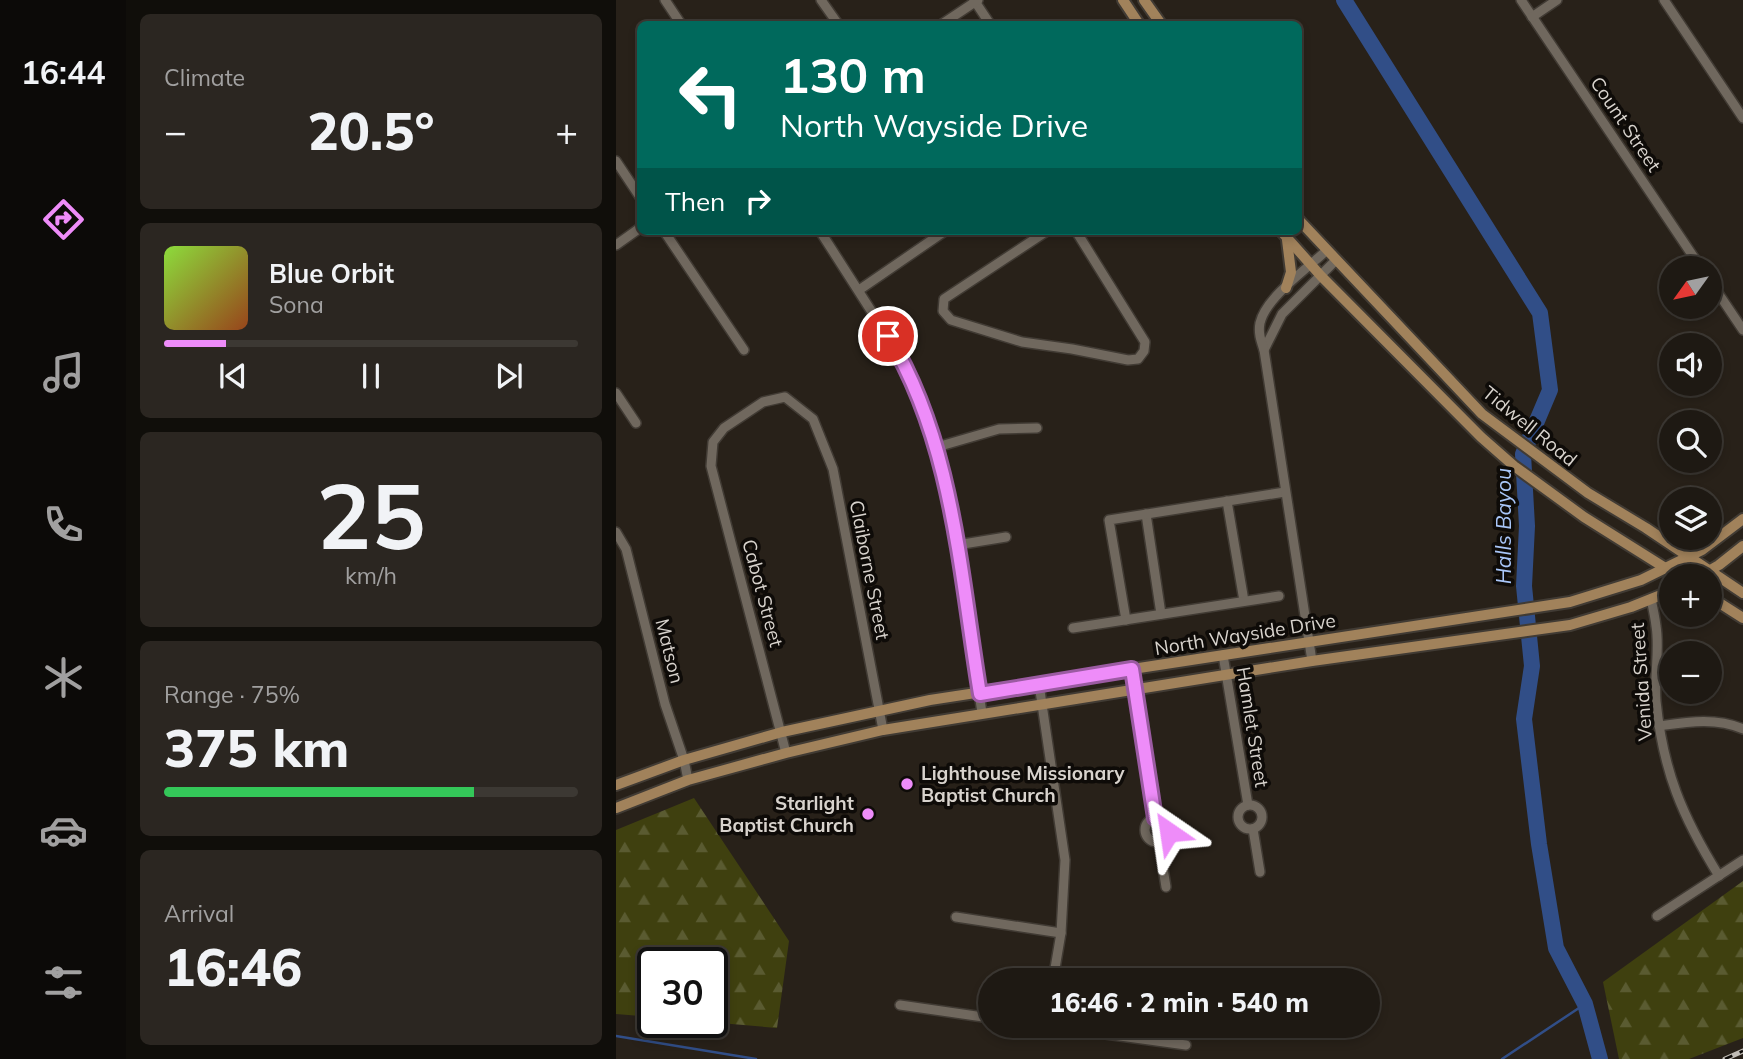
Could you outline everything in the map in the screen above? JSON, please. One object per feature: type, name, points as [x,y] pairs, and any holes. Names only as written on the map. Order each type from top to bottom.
[{"type":"main road","points":[[1123,0],[1137,21]]},
{"type":"main road","points":[[1144,0],[1159,21]]},
{"type":"main road","name":"Tidwell Road","points":[[1302,223],[1482,414],[1588,494],[1646,528],[1695,564]]},
{"type":"main road","points":[[1284,235],[1291,272],[1286,288]]},
{"type":"main road","name":"Tidwell Road","points":[[1285,235],[1321,276],[1514,467],[1584,517],[1659,564]]},
{"type":"main road","name":"North Wayside Drive","points":[[1673,564],[1702,550],[1743,519]]},
{"type":"main road","points":[[1717,564],[1743,546]]},
{"type":"main road","name":"North Wayside Drive","points":[[616,785],[684,761],[782,732],[930,700],[1570,602],[1626,586],[1659,571]]},
{"type":"main road","name":"Tidwell Road","points":[[1722,582],[1743,593]]},
{"type":"main road","name":"North Wayside Drive","points":[[616,808],[688,780],[883,730],[1312,661],[1570,625],[1659,596]]},
{"type":"main road","points":[[1722,605],[1743,618]]},
{"type":"street","points":[[665,0],[679,21]]},
{"type":"street","points":[[821,0],[836,21]]},
{"type":"street","name":"Count Street","points":[[1521,0],[1693,256]]},
{"type":"street","points":[[1532,17],[1557,0]]},
{"type":"street","points":[[1664,0],[1743,118]]},
{"type":"street","points":[[946,21],[976,1],[988,21]]},
{"type":"street","points":[[616,161],[637,192]]},
{"type":"street","points":[[616,245],[637,230]]},
{"type":"street","points":[[667,235],[744,350]]},
{"type":"street","points":[[823,235],[902,359],[937,447],[957,545],[982,713]]},
{"type":"street","points":[[859,290],[940,235]]},
{"type":"street","points":[[1041,235],[944,299],[943,311],[951,320],[1021,342],[1128,360],[1138,359],[1144,351],[1144,342],[1078,235]]},
{"type":"street","points":[[1312,661],[1264,350],[1259,334],[1261,321],[1275,299],[1327,250]]},
{"type":"street","points":[[1264,350],[1282,313],[1336,260]]},
{"type":"street","points":[[1722,299],[1743,330]]},
{"type":"street","points":[[616,393],[636,423]]},
{"type":"street","name":"Claiborne Street","points":[[713,442],[724,428],[763,402],[785,397],[813,419],[832,469],[883,730]]},
{"type":"street","points":[[937,447],[999,429],[1037,428]]},
{"type":"street","name":"Cabot Street","points":[[713,442],[712,466],[786,753]]},
{"type":"street","points":[[1126,620],[1109,520],[1285,492]]},
{"type":"street","points":[[1227,501],[1244,601]]},
{"type":"street","points":[[1146,514],[1161,614]]},
{"type":"street","name":"Matson","points":[[616,532],[626,549],[665,704],[688,780]]},
{"type":"street","points":[[957,545],[1006,537]]},
{"type":"street","points":[[1073,628],[1279,596]]},
{"type":"street","name":"Venida Street","points":[[1651,599],[1657,626],[1656,698],[1670,777],[1688,824],[1719,876]]},
{"type":"street","name":"Hamlet Street","points":[[1223,655],[1248,805]]},
{"type":"street","points":[[1132,669],[1155,818]]},
{"type":"street","points":[[1039,684],[1065,860],[1061,933],[1055,968]]},
{"type":"street","points":[[1659,726],[1716,721],[1743,729]]},
{"type":"street","name":"Hamlet Street","points":[[1248,805],[1253,805],[1261,812],[1261,822],[1253,829],[1243,826],[1238,817],[1239,811],[1248,805]]},
{"type":"street","points":[[1155,818],[1163,819],[1169,828],[1166,839],[1159,843],[1148,839],[1145,832],[1148,822],[1155,818]]},
{"type":"street","name":"Hamlet Street","points":[[1253,829],[1260,872]]},
{"type":"street","points":[[1159,843],[1166,887]]},
{"type":"street","points":[[1657,916],[1743,860]]},
{"type":"street","points":[[956,916],[1061,933]]},
{"type":"street","points":[[900,1005],[978,1016]]},
{"type":"street","points":[[1135,1038],[1186,1045]]},
{"type":"green space","points":[[694,798],[789,941],[777,1028],[728,1024],[728,947],[637,947],[637,1016],[616,1014],[616,830]]},
{"type":"green space","points":[[1743,881],[1743,1038],[1689,1059],[1619,1059],[1603,982]]},
{"type":"waterway","name":"Halls Bayou","points":[[1344,0],[1540,313],[1550,390],[1523,454],[1527,526],[1524,586],[1532,666],[1524,719],[1539,844],[1556,948],[1585,1004],[1600,1059]]},
{"type":"waterway","points":[[1502,1059],[1585,1004]]},
{"type":"waterway","points":[[616,1036],[756,1059]]},
{"type":"railway","points":[[1725,1059],[1743,1051]]},
{"type":"place","name":"Lighthouse Missionary Baptist Church","points":[[907,784]]},
{"type":"place","name":"Starlight Baptist Church","points":[[868,814]]},
{"type":"route","points":[[888,336],[902,359],[937,447],[957,545],[980,694],[1132,669],[1155,818],[1166,822],[1169,832]]}]
